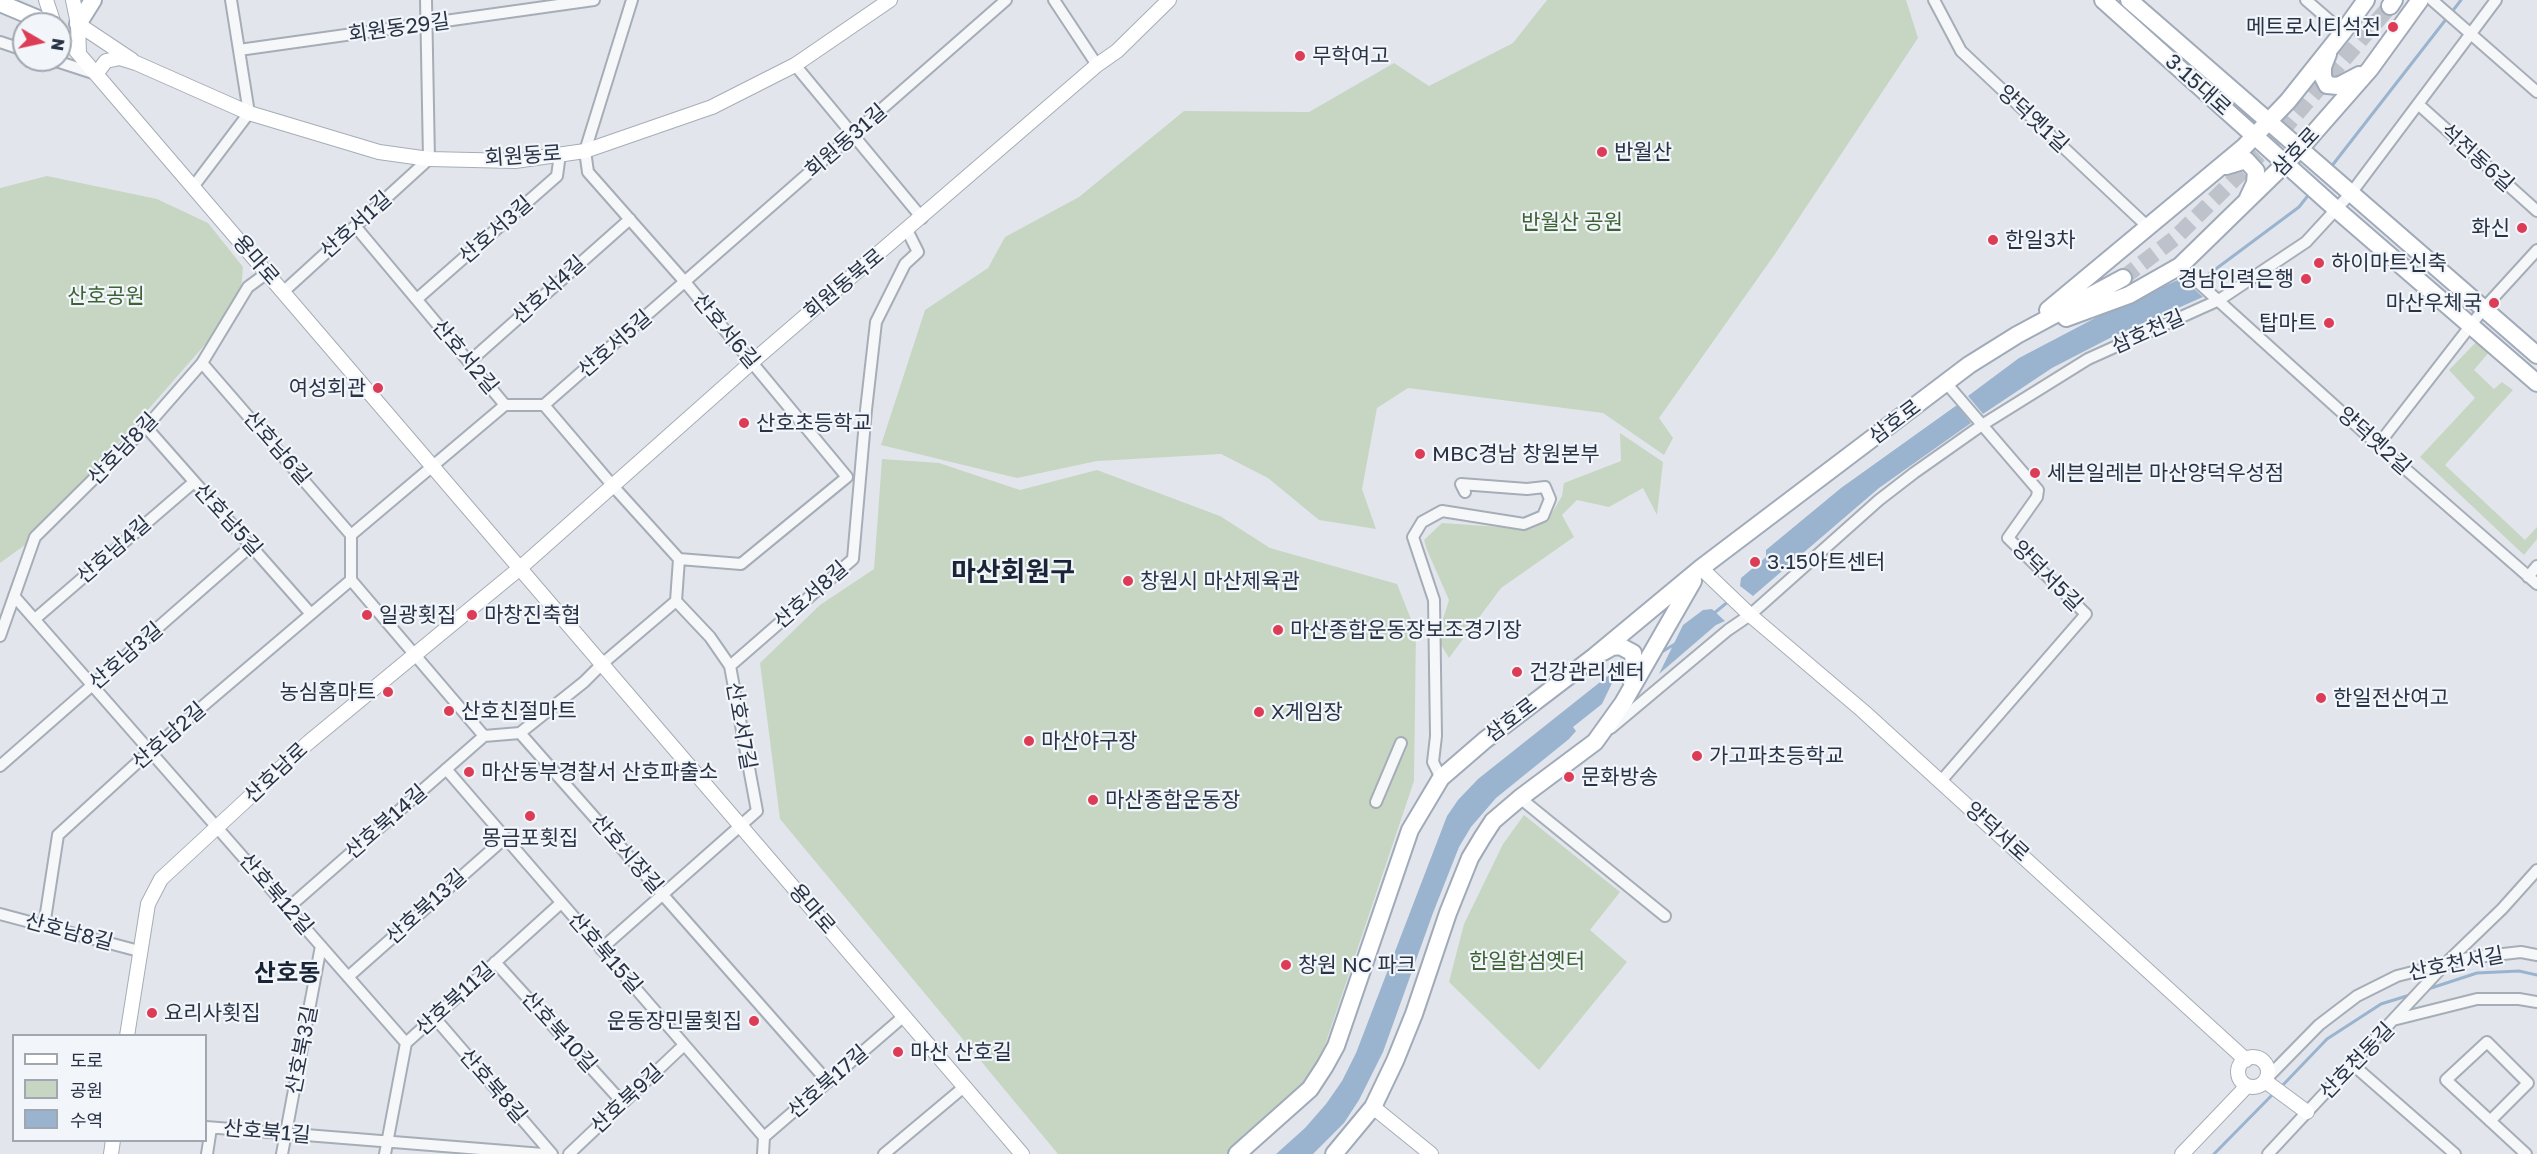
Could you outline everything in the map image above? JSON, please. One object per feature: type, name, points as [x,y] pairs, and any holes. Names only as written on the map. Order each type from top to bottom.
[{"type":"main road","points":[[73,0],[78,24],[79,54]]},
{"type":"main road","points":[[78,24],[93,0]]},
{"type":"main road","name":"회원동로","points":[[136,63],[249,113],[379,152],[429,159],[515,160],[585,150],[712,107],[795,64],[890,0]]},
{"type":"main road","name":"회원동북로","points":[[520,568],[752,362],[1097,65],[1117,51],[1169,0]]},
{"type":"main road","name":"3·15대로","points":[[2103,0],[2334,207]]},
{"type":"main road","name":"3·15대로","points":[[2129,0],[2303,153],[2349,190]]},
{"type":"main road","name":"삼호로","points":[[2017,335],[2216,171],[2255,135],[2331,48],[2366,0]]},
{"type":"main road","name":"삼호로","points":[[2017,335],[2129,295],[2183,269],[2245,204],[2303,153],[2370,69],[2420,0]]},
{"type":"main road","points":[[0,3],[22,12]]},
{"type":"main road","points":[[78,24],[136,63]]},
{"type":"main road","name":"용마로","points":[[72,46],[1022,1154]]},
{"type":"main road","points":[[2331,48],[2323,67],[2323,77],[2327,85],[2338,86],[2370,69]]},
{"type":"main road","points":[[96,74],[106,61],[120,58],[136,63]]},
{"type":"main road","points":[[2216,171],[2235,161],[2246,160],[2256,171],[2255,183],[2245,204]]},
{"type":"main road","points":[[2349,190],[2537,355]]},
{"type":"main road","points":[[2334,207],[2537,383]]},
{"type":"main road","name":"삼호로","points":[[1238,1154],[1310,1089],[1336,1046],[1410,830],[1441,778],[1485,740],[1595,656],[1701,568],[1947,384],[1969,365],[2017,335],[2123,278]]},
{"type":"main road","name":"산호남로","points":[[127,1034],[148,904],[161,879],[309,742],[520,568]]},
{"type":"main road","points":[[1334,1154],[1373,1107],[1414,1014],[1448,913],[1470,858],[1493,821],[1594,742],[1623,703],[1701,568]]},
{"type":"main road","name":"양덕서로","points":[[1701,568],[1747,612],[1941,781],[2246,1060]]},
{"type":"main road","points":[[1595,656],[1612,647],[1627,648],[1633,653],[1634,670],[1623,703]]},
{"type":"main road","points":[[2268,1081],[2256,1087],[2247,1086],[2240,1080],[2238,1071],[2246,1060],[2255,1058],[2263,1061],[2267,1069],[2268,1081],[2305,1110]]},
{"type":"main road","points":[[2182,1154],[2247,1086]]},
{"type":"main road","points":[[1373,1107],[1431,1154]]},
{"type":"street","points":[[193,187],[249,113],[231,0]]},
{"type":"street","points":[[426,0],[429,159]]},
{"type":"street","name":"회원동29길","points":[[239,50],[594,0]]},
{"type":"street","points":[[585,150],[632,0]]},
{"type":"street","name":"회원동31길","points":[[685,282],[1006,0]]},
{"type":"street","points":[[1054,0],[1097,65]]},
{"type":"street","name":"양덕옛1길","points":[[1934,0],[1961,51],[2148,227]]},
{"type":"street","points":[[2306,0],[2343,32]]},
{"type":"street","points":[[2432,0],[2537,92]]},
{"type":"street","name":"삼호천길","points":[[1594,742],[1879,500],[1980,423],[2088,359],[2216,298],[2306,242],[2418,104],[2467,31],[2496,0]]},
{"type":"street","points":[[795,64],[922,218]]},
{"type":"street","points":[[72,66],[96,74]]},
{"type":"street","name":"석전동6길","points":[[2418,104],[2537,211]]},
{"type":"street","name":"산호서6길","points":[[585,150],[588,172],[685,282],[847,477]]},
{"type":"street","name":"산호서3길","points":[[417,299],[557,176],[560,154]]},
{"type":"street","name":"산호서1길","points":[[283,292],[429,159]]},
{"type":"street","name":"산호서4길","points":[[469,362],[630,219]]},
{"type":"street","name":"산호서2길","points":[[355,226],[505,405],[544,405]]},
{"type":"street","name":"산호서8길","points":[[730,666],[853,559],[876,322],[905,264],[918,252],[907,230]]},
{"type":"street","points":[[2378,445],[2485,307],[2537,250]]},
{"type":"street","name":"양덕옛2길","points":[[2183,269],[2378,445],[2537,584]]},
{"type":"street","name":"산호남8길","points":[[0,636],[35,537],[146,427],[202,363],[248,287],[267,273]]},
{"type":"street","name":"산호서5길","points":[[544,405],[685,282]]},
{"type":"street","name":"산호남6길","points":[[202,363],[351,535]]},
{"type":"street","points":[[1947,384],[1980,423]]},
{"type":"street","points":[[505,405],[351,535],[351,580],[417,654],[484,736],[520,733],[584,682],[676,601],[680,559]]},
{"type":"street","points":[[544,405],[613,486],[680,559],[741,564],[847,477],[861,471]]},
{"type":"street","name":"양덕서5길","points":[[1941,781],[2086,614],[2008,538],[2037,497],[2038,490],[1980,423]]},
{"type":"street","name":"산호남5길","points":[[146,427],[311,614]]},
{"type":"street","name":"산호남4길","points":[[35,619],[194,482]]},
{"type":"street","points":[[1441,778],[1432,762],[1436,736],[1434,600],[1413,537],[1422,522],[1442,511],[1524,524],[1544,516],[1550,499],[1545,487],[1527,489],[1461,484],[1465,492]]},
{"type":"street","name":"산호남3길","points":[[0,766],[251,546]]},
{"type":"street","points":[[2528,577],[2537,566]]},
{"type":"street","name":"산호남2길","points":[[44,926],[58,835],[150,751],[351,580]]},
{"type":"street","name":"산호북12길","points":[[14,596],[405,1043]]},
{"type":"street","name":"산호서7길","points":[[676,601],[710,637],[730,666],[757,811],[741,827]]},
{"type":"street","name":"산호시장길","points":[[520,733],[828,1082]]},
{"type":"street","name":"산호북14길","points":[[288,908],[484,736]]},
{"type":"street","points":[[1376,802],[1401,743]]},
{"type":"street","name":"산호북15길","points":[[446,769],[764,1137]]},
{"type":"street","points":[[1520,798],[1665,916]]},
{"type":"street","points":[[601,949],[741,827]]},
{"type":"street","name":"산호북13길","points":[[348,977],[505,838]]},
{"type":"street","points":[[2392,1021],[2537,870]]},
{"type":"street","name":"산호북11길","points":[[385,1154],[405,1043],[561,903]]},
{"type":"street","name":"산호남8길","points":[[0,914],[139,951]]},
{"type":"street","name":"산호북3길","points":[[282,1154],[321,946]]},
{"type":"street","name":"산호천서길","points":[[2268,1081],[2319,1025],[2357,996],[2397,976],[2446,963],[2521,952],[2537,955]]},
{"type":"street","name":"산호북10길","points":[[495,962],[622,1102]]},
{"type":"street","name":"산호천동길","points":[[2268,1154],[2305,1110],[2392,1021],[2477,999],[2519,999],[2537,1002]]},
{"type":"street","name":"산호북17길","points":[[764,1137],[904,1016]]},
{"type":"street","name":"산호북8길","points":[[434,1017],[552,1154]]},
{"type":"street","points":[[2490,1121],[2528,1083],[2487,1042],[2446,1080],[2490,1121],[2526,1154]]},
{"type":"street","name":"산호북9길","points":[[569,1154],[684,1045]]},
{"type":"street","points":[[2352,1064],[2455,1154]]},
{"type":"street","points":[[884,1154],[964,1087]]},
{"type":"street","points":[[207,1154],[208,1127]]},
{"type":"street","name":"산호북1길","points":[[208,1127],[481,1151],[543,1154]]},
{"type":"street","points":[[763,1154],[764,1137]]},
{"type":"green space","name":"반월산 공원","points":[[1547,0],[1906,0],[1918,38],[1775,254],[1659,418],[1673,438],[1664,455],[1603,413],[1408,388],[1377,408],[1362,489],[1376,529],[1319,520],[1268,478],[1221,454],[1097,461],[1017,478],[881,445],[925,310],[988,268],[1005,237],[1079,197],[1184,111],[1309,112],[1394,63],[1429,86],[1513,43]]},
{"type":"green space","name":"산호공원","points":[[47,176],[157,199],[208,223],[243,267],[241,292],[223,324],[132,428],[25,545],[0,563],[0,188]]},
{"type":"green space","points":[[2480,338],[2491,350],[2474,370],[2494,389],[2502,382],[2513,390],[2445,465],[2525,540],[2537,527],[2537,539],[2524,555],[2420,457],[2475,398],[2449,370]]},
{"type":"green space","points":[[1620,433],[1663,462],[1657,515],[1643,488],[1609,507],[1577,500],[1562,515],[1574,537],[1501,588],[1449,658],[1437,638],[1449,600],[1424,540],[1442,523],[1531,529],[1549,518],[1562,496],[1564,483],[1621,461]]},
{"type":"green space","name":"마산종합운동장","points":[[882,459],[939,463],[1020,490],[1097,470],[1220,516],[1270,548],[1397,584],[1416,632],[1414,781],[1321,1057],[1290,1102],[1233,1154],[1058,1154],[780,819],[760,663],[820,605],[874,569]]},
{"type":"green space","name":"한일합섬옛터","points":[[1524,815],[1620,892],[1590,930],[1627,962],[1539,1070],[1449,982],[1464,924],[1503,844]]},
{"type":"water","points":[[2182,278],[2203,297],[2110,338],[2052,368],[1983,414],[1968,396],[2019,358],[2101,315]]},
{"type":"water","points":[[1957,405],[1971,423],[1879,488],[1753,596],[1740,586],[1741,578],[1766,557],[1766,550],[1841,488]]},
{"type":"water","points":[[1712,609],[1725,621],[1716,625],[1659,674],[1683,625],[1703,610]]},
{"type":"water","points":[[1609,675],[1613,681],[1602,704],[1573,727],[1576,731],[1569,739],[1496,798],[1471,827],[1459,847],[1383,1052],[1359,1100],[1344,1123],[1313,1154],[1276,1154],[1305,1128],[1342,1081],[1356,1053],[1447,816],[1458,800],[1478,779]]},
{"type":"waterway","points":[[2451,13],[2461,0]]},
{"type":"waterway","points":[[2331,167],[2447,18]]},
{"type":"waterway","points":[[2201,280],[2299,207],[2310,193]]},
{"type":"waterway","points":[[1713,614],[1729,601]]},
{"type":"waterway","points":[[1660,653],[1675,644]]},
{"type":"waterway","points":[[1610,680],[1628,670]]},
{"type":"waterway","points":[[2428,989],[2477,973],[2519,971],[2537,975]]},
{"type":"waterway","points":[[2281,1087],[2327,1039],[2381,1004],[2413,994]]},
{"type":"waterway","points":[[2214,1154],[2274,1093]]},
{"type":"tunnel","points":[[2123,278],[2175,238],[2274,140],[2390,6]]},
{"type":"place","name":"메트로시티석전","points":[[2393,27]]},
{"type":"place","name":"무학여고","points":[[1300,56]]},
{"type":"place","name":"반월산","points":[[1602,152]]},
{"type":"place","name":"화신","points":[[2522,228]]},
{"type":"place","name":"한일3차","points":[[1993,240]]},
{"type":"place","name":"하이마트신축","points":[[2319,263]]},
{"type":"place","name":"경남인력은행","points":[[2306,279]]},
{"type":"place","name":"마산우체국","points":[[2494,303]]},
{"type":"place","name":"탑마트","points":[[2329,323]]},
{"type":"place","name":"여성회관","points":[[378,388]]},
{"type":"place","name":"산호초등학교","points":[[744,423]]},
{"type":"place","name":"MBC경남 창원본부","points":[[1420,454]]},
{"type":"place","name":"세븐일레븐 마산양덕우성점","points":[[2035,473]]},
{"type":"place","name":"3.15아트센터","points":[[1755,562]]},
{"type":"place","name":"창원시 마산제육관","points":[[1128,581]]},
{"type":"place","name":"일광횟집","points":[[367,615]]},
{"type":"place","name":"마창진축협","points":[[472,615]]},
{"type":"place","name":"마산종합운동장보조경기장","points":[[1278,630]]},
{"type":"place","name":"건강관리센터","points":[[1517,672]]},
{"type":"place","name":"농심홈마트","points":[[388,692]]},
{"type":"place","name":"한일전산여고","points":[[2321,698]]},
{"type":"place","name":"산호친절마트","points":[[449,711]]},
{"type":"place","name":"X게임장","points":[[1259,712]]},
{"type":"place","name":"마산야구장","points":[[1029,741]]},
{"type":"place","name":"가고파초등학교","points":[[1697,756]]},
{"type":"place","name":"마산동부경찰서 산호파출소","points":[[469,772]]},
{"type":"place","name":"문화방송","points":[[1569,777]]},
{"type":"place","name":"마산종합운동장","points":[[1093,800]]},
{"type":"place","name":"몽금포횟집","points":[[530,816]]},
{"type":"place","name":"창원 NC 파크","points":[[1286,965]]},
{"type":"place","name":"요리사횟집","points":[[152,1013]]},
{"type":"place","name":"운동장민물횟집","points":[[754,1021]]},
{"type":"place","name":"마산 산호길","points":[[898,1052]]},
{"type":"district","name":"마산회원구","points":[[1013,572]]},
{"type":"district","name":"산호동","points":[[287,973]]}]
